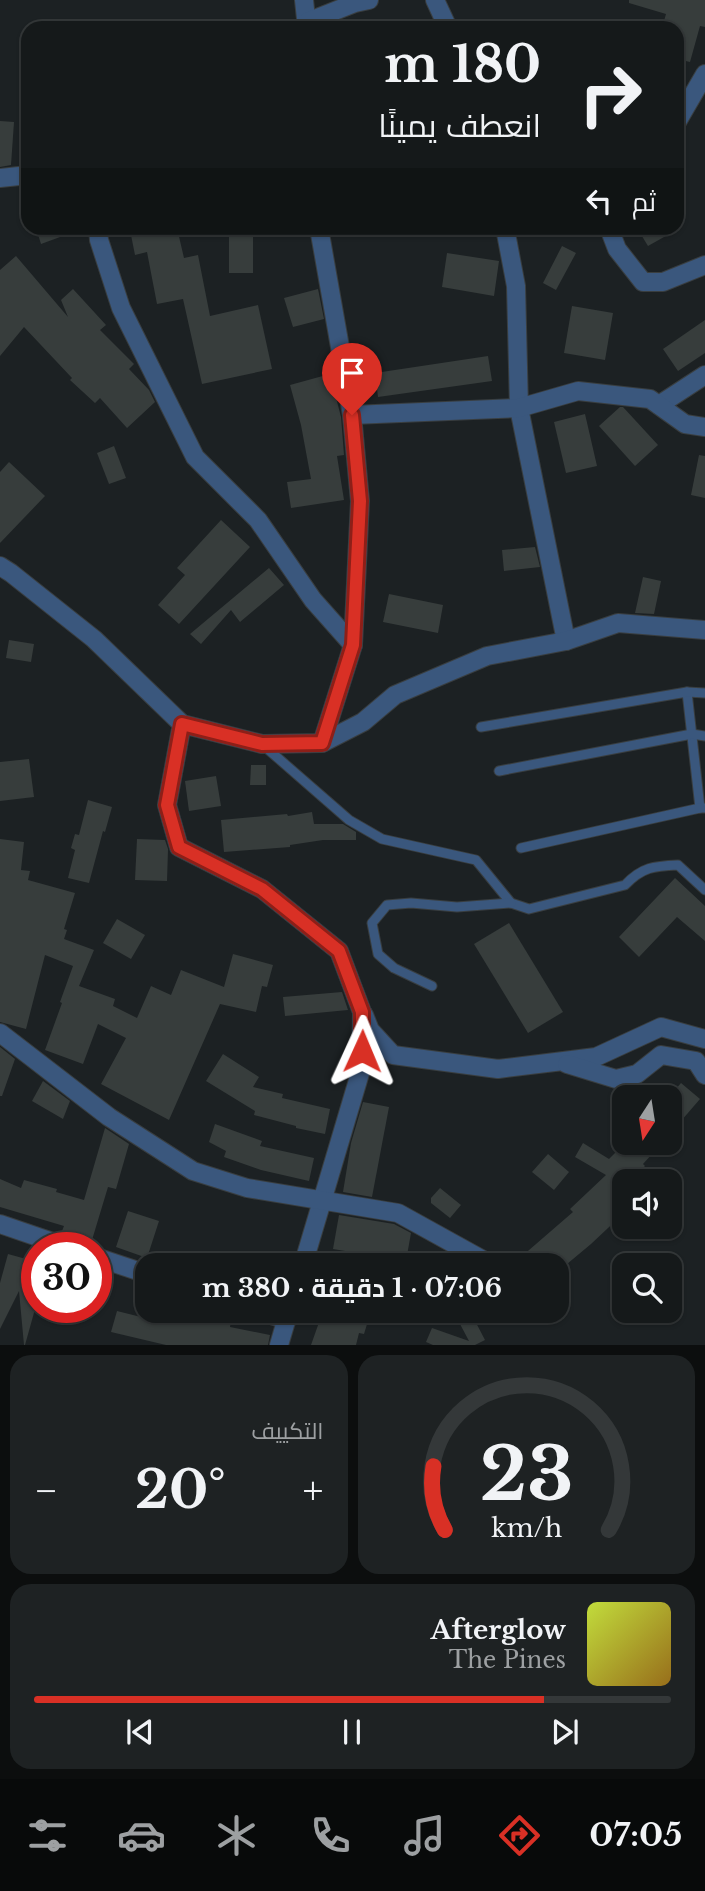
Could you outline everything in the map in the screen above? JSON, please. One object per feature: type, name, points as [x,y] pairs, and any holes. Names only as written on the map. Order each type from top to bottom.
[{"type":"street","points":[[304,0],[307,21]]},
{"type":"street","points":[[316,21],[355,3],[369,0]]},
{"type":"street","points":[[435,0],[445,21]]},
{"type":"street","points":[[684,110],[705,74]]},
{"type":"street","points":[[0,178],[21,176]]},
{"type":"street","points":[[99,235],[121,308],[195,457],[258,520],[313,600],[353,645]]},
{"type":"street","points":[[319,235],[352,415],[360,501],[353,645],[322,743]]},
{"type":"street","points":[[506,235],[516,286],[519,408],[566,641]]},
{"type":"street","points":[[612,235],[617,249],[643,282],[663,282],[705,265]]},
{"type":"street","points":[[659,405],[705,375]]},
{"type":"street","points":[[352,415],[519,408],[578,391],[650,399],[685,424],[705,427]]},
{"type":"street","points":[[0,566],[94,639],[182,724],[262,744],[322,743],[363,722],[395,695],[486,656],[566,641],[618,623],[705,630]]},
{"type":"street","points":[[182,724],[167,805],[179,847],[262,889],[339,951],[370,1030],[393,1055],[498,1069],[596,1057],[662,1027],[705,1039]]},
{"type":"street","points":[[307,1253],[361,1070],[362,1012],[339,951]]},
{"type":"street","points":[[0,1033],[108,1118],[193,1171],[247,1188],[398,1213],[470,1253]]},
{"type":"street","points":[[561,1062],[616,1079],[637,1074],[661,1055],[696,1061],[705,1075]]},
{"type":"street","points":[[0,1224],[23,1232]]},
{"type":"street","points":[[112,1262],[135,1270]]},
{"type":"street","points":[[279,1345],[286,1323]]},
{"type":"lane","points":[[481,727],[687,692],[705,693]]},
{"type":"lane","points":[[521,848],[703,808],[687,692]]},
{"type":"lane","points":[[499,771],[692,734],[705,736]]},
{"type":"lane","points":[[262,744],[349,820],[382,839],[477,860],[511,902]]},
{"type":"lane","points":[[432,986],[394,968],[378,954],[372,923],[387,905],[411,903],[457,907],[511,902],[529,909],[625,885],[635,875],[653,866],[678,865],[705,890]]},
{"type":"building","points":[[629,0],[705,0],[705,27],[700,26],[690,62],[684,61],[684,21],[664,21],[666,14],[629,3]]},
{"type":"building","points":[[0,121],[14,122],[11,165],[0,167]]},
{"type":"building","points":[[38,235],[66,235],[41,244]]},
{"type":"building","points":[[131,235],[179,235],[184,258],[198,255],[210,316],[258,305],[272,369],[202,384],[183,299],[157,304],[147,252],[135,255]]},
{"type":"building","points":[[229,235],[253,235],[253,273],[229,273]]},
{"type":"building","points":[[641,235],[668,235],[648,246]]},
{"type":"building","points":[[562,246],[576,253],[556,290],[543,283]]},
{"type":"building","points":[[447,253],[499,261],[494,296],[442,287]]},
{"type":"building","points":[[16,256],[68,317],[61,300],[73,289],[106,325],[100,330],[134,364],[129,369],[149,390],[155,402],[127,428],[100,398],[95,403],[70,380],[72,378],[24,327],[0,356],[0,270]]},
{"type":"building","points":[[318,289],[324,319],[293,327],[284,298]]},
{"type":"building","points":[[572,306],[613,313],[605,360],[564,353]]},
{"type":"building","points":[[705,320],[705,353],[678,371],[663,349]]},
{"type":"building","points":[[488,356],[492,381],[378,397],[375,373]]},
{"type":"building","points":[[330,374],[341,417],[344,455],[337,456],[344,500],[291,508],[287,482],[311,479],[290,385]]},
{"type":"building","points":[[623,407],[658,445],[635,466],[599,426]]},
{"type":"building","points":[[585,414],[597,466],[566,473],[554,422]]},
{"type":"building","points":[[114,446],[126,478],[109,484],[97,453]]},
{"type":"building","points":[[699,455],[705,456],[705,498],[691,495]]},
{"type":"building","points":[[9,462],[45,496],[0,543],[0,472]]},
{"type":"building","points":[[221,520],[250,547],[179,624],[158,605],[185,575],[177,568]]},
{"type":"building","points":[[535,547],[540,567],[504,571],[502,550]]},
{"type":"building","points":[[269,568],[284,585],[240,622],[231,610],[201,644],[190,634]]},
{"type":"building","points":[[643,577],[661,581],[654,614],[635,613]]},
{"type":"building","points":[[389,594],[443,605],[438,633],[383,622]]},
{"type":"building","points":[[9,640],[34,644],[31,662],[6,658]]},
{"type":"building","points":[[29,759],[34,797],[0,801],[0,762]]},
{"type":"building","points":[[251,765],[266,765],[266,785],[250,785]]},
{"type":"building","points":[[216,776],[221,806],[189,811],[185,781]]},
{"type":"building","points":[[88,800],[112,807],[89,883],[68,878],[75,850],[71,848],[75,834],[79,835]]},
{"type":"building","points":[[312,812],[314,824],[343,824],[356,832],[356,840],[323,840],[290,847],[224,852],[221,820]]},
{"type":"building","points":[[0,839],[24,842],[21,870],[30,871],[28,880],[75,893],[64,929],[67,930],[64,939],[94,950],[79,986],[115,999],[113,1006],[137,1018],[151,986],[171,995],[181,970],[224,987],[233,954],[273,965],[267,987],[262,986],[256,1012],[220,1004],[169,1120],[101,1084],[126,1038],[98,1024],[83,1064],[45,1050],[73,966],[45,955],[26,1029],[0,1022]]},
{"type":"building","points":[[137,839],[165,840],[168,849],[167,881],[135,880]]},
{"type":"building","points":[[675,878],[705,906],[705,941],[677,917],[639,957],[619,937]]},
{"type":"building","points":[[117,919],[145,935],[131,959],[103,943]]},
{"type":"building","points":[[509,923],[563,1012],[528,1033],[474,944]]},
{"type":"building","points":[[342,992],[348,1010],[285,1016],[283,997]]},
{"type":"building","points":[[0,1047],[15,1059],[2,1096],[0,1096]]},
{"type":"building","points":[[223,1054],[259,1077],[253,1087],[283,1094],[282,1098],[330,1109],[325,1134],[254,1115],[255,1111],[206,1081]]},
{"type":"building","points":[[43,1081],[70,1101],[63,1119],[32,1101]]},
{"type":"building","points":[[681,1083],[700,1099],[682,1120],[682,1085],[679,1085]]},
{"type":"building","points":[[363,1102],[389,1107],[372,1197],[343,1192],[351,1143]]},
{"type":"building","points":[[215,1124],[262,1141],[260,1146],[314,1158],[309,1181],[261,1170],[224,1157],[226,1151],[209,1142]]},
{"type":"building","points":[[105,1128],[129,1144],[116,1189],[108,1187],[94,1232],[65,1232],[62,1231],[64,1226],[0,1207],[0,1179],[21,1188],[24,1180],[84,1200]]},
{"type":"building","points":[[583,1143],[609,1159],[613,1155],[651,1155],[642,1169],[612,1169],[612,1224],[569,1262],[569,1253],[526,1253],[573,1212],[570,1209],[606,1175],[575,1157]]},
{"type":"building","points":[[548,1154],[569,1172],[554,1190],[532,1172]]},
{"type":"building","points":[[440,1188],[461,1205],[450,1218],[431,1203],[431,1198]]},
{"type":"building","points":[[128,1211],[159,1221],[149,1253],[135,1254],[116,1247]]},
{"type":"building","points":[[339,1215],[394,1224],[411,1233],[407,1253],[357,1253],[333,1249]]},
{"type":"building","points":[[8,1254],[21,1258],[21,1313],[19,1291],[0,1329],[0,1283]]},
{"type":"building","points":[[117,1311],[135,1316],[135,1323],[231,1323],[230,1327],[270,1335],[268,1345],[166,1345],[111,1332]]},
{"type":"building","points":[[22,1323],[31,1323],[25,1345]]},
{"type":"building","points":[[319,1323],[367,1323],[364,1334],[359,1333],[356,1345],[311,1345]]},
{"type":"building","points":[[476,1323],[485,1340],[475,1345],[433,1345],[426,1342],[432,1328],[469,1341],[460,1324]]},
{"type":"route","points":[[352,415],[360,501],[353,645],[322,743],[262,744],[182,724],[167,805],[179,847],[262,889],[339,951],[362,1012],[362,1051]]}]
